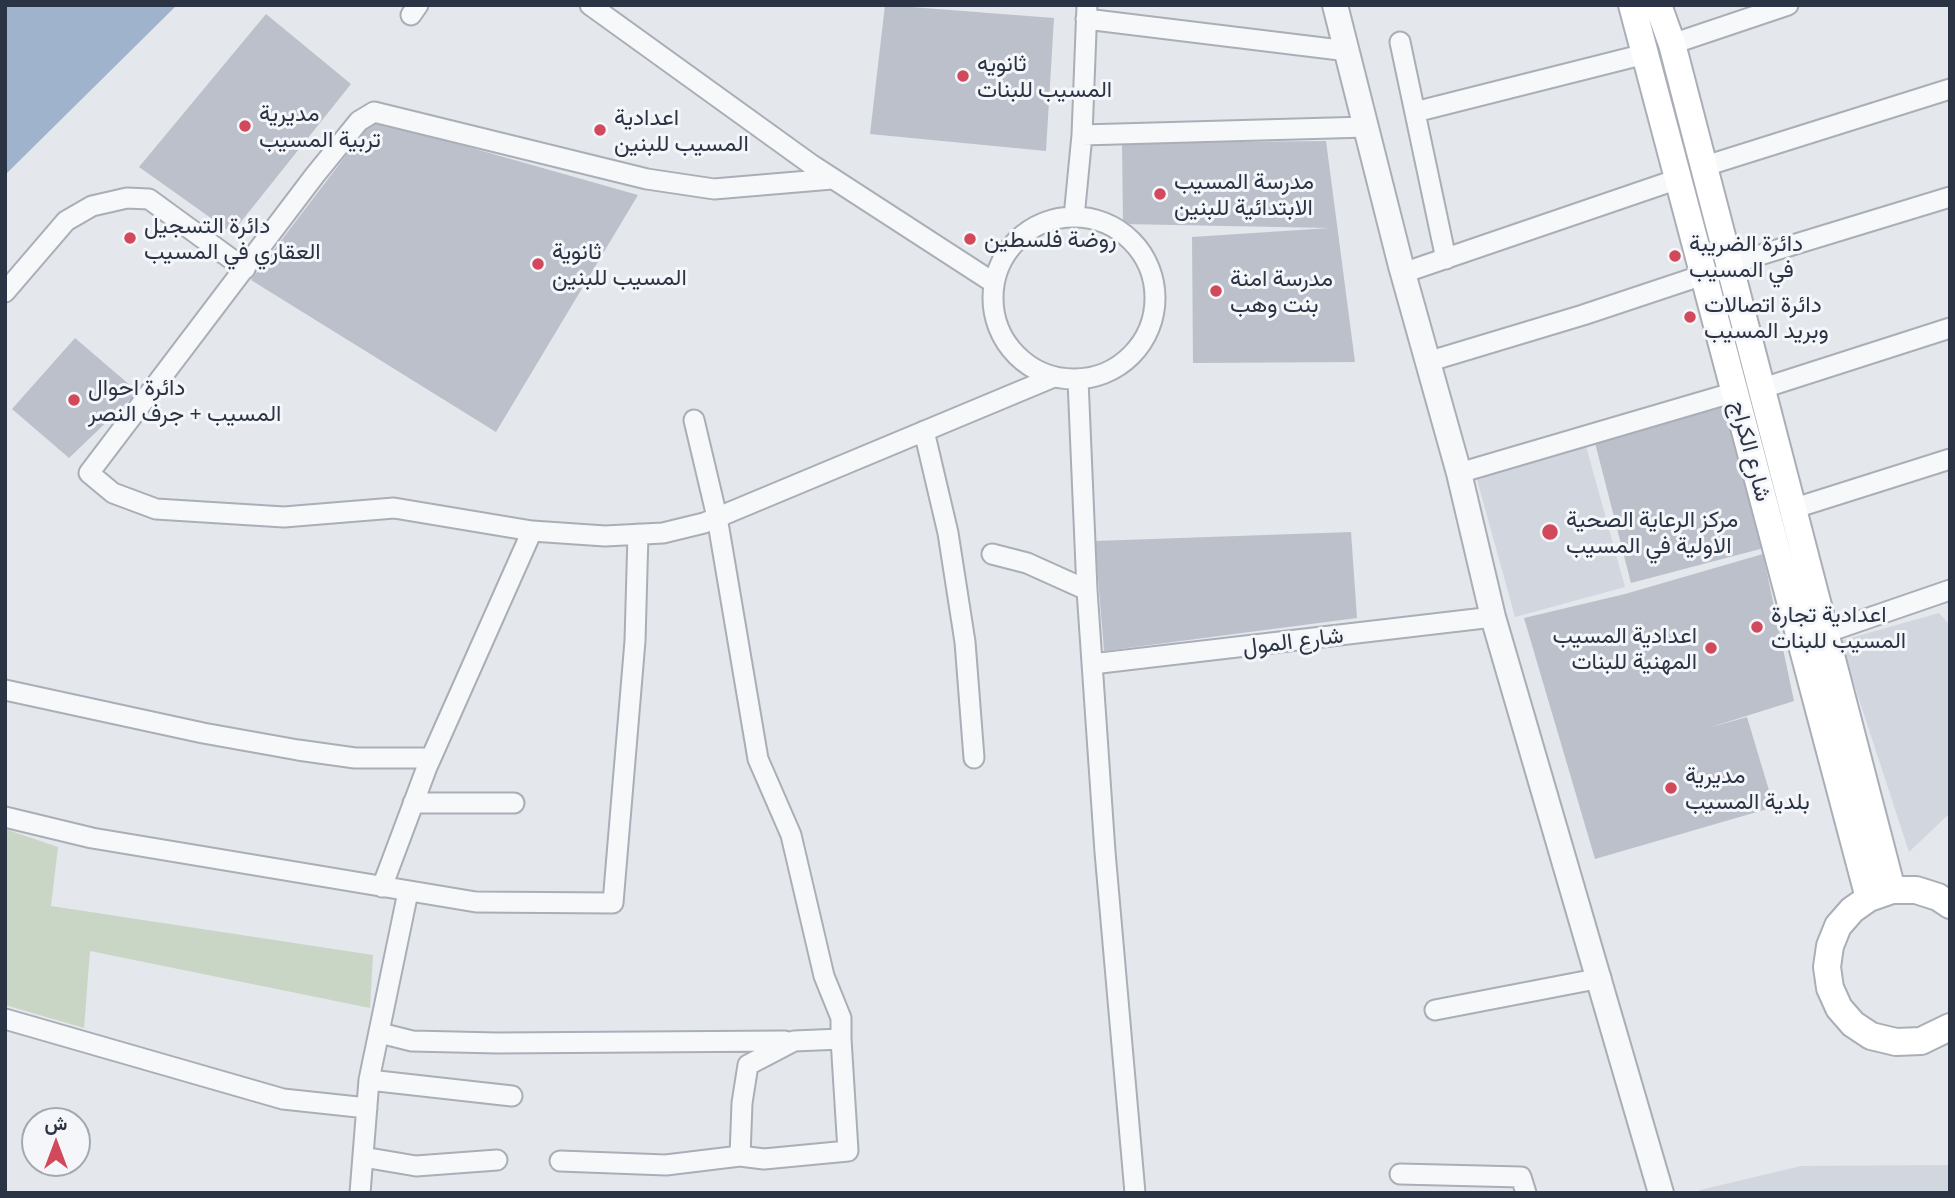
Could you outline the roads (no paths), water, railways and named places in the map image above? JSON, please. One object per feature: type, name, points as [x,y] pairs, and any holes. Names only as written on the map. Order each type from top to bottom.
[{"type":"main road","name":"شارع الكراج","points":[[1632,5],[1703,275],[1792,509],[1825,632],[1881,894]]},
{"type":"main road","name":"شارع الكراج","points":[[1658,5],[1672,44],[1727,265],[1748,390],[1881,894]]},
{"type":"main road","points":[[1950,905],[1938,897],[1916,890],[1881,894],[1852,909],[1838,926],[1830,946],[1827,967],[1830,988],[1839,1008],[1853,1024],[1871,1036],[1896,1042],[1921,1041],[1950,1027]]},
{"type":"street","points":[[590,5],[832,178],[994,283]]},
{"type":"street","points":[[1335,5],[1403,274],[1459,473],[1493,617],[1601,978],[1661,1193]]},
{"type":"street","points":[[1672,44],[1788,5]]},
{"type":"street","points":[[1074,217],[1082,135],[1086,12],[1348,51]]},
{"type":"street","points":[[1400,42],[1446,260]]},
{"type":"street","points":[[1415,112],[1645,54]]},
{"type":"street","points":[[1702,167],[1950,89]]},
{"type":"street","points":[[832,178],[714,189],[647,179],[374,112],[359,121],[341,143],[89,473],[113,493],[156,509],[284,517],[394,508],[533,531],[663,533],[717,517],[1054,377]]},
{"type":"street","points":[[1082,135],[1367,127]]},
{"type":"street","points":[[1403,274],[1678,179]]},
{"type":"street","points":[[1727,265],[1950,197]]},
{"type":"street","points":[[5,292],[66,220],[92,206],[127,198],[149,200],[245,269]]},
{"type":"street","points":[[1074,217],[1102,221],[1126,235],[1145,257],[1155,283],[1155,311],[1146,337],[1129,359],[1105,374],[1077,380],[1054,377],[1035,370],[1018,358],[1005,342],[995,313],[994,283],[1001,262],[1023,236],[1052,220],[1074,217]]},
{"type":"street","points":[[1427,362],[1584,315],[1703,275]]},
{"type":"street","points":[[1459,473],[1748,390],[1950,328]]},
{"type":"street","points":[[1077,380],[1092,664],[1135,1193]]},
{"type":"street","points":[[560,1161],[667,1165],[740,1156],[764,1159],[848,1151],[841,1018],[824,976],[791,835],[758,759],[717,517],[694,420]]},
{"type":"street","points":[[924,431],[948,533],[963,628],[974,758]]},
{"type":"street","points":[[1792,509],[1950,459]]},
{"type":"street","points":[[382,887],[431,758],[533,531]]},
{"type":"street","points":[[5,817],[92,838],[476,902],[613,903],[635,641],[638,534]]},
{"type":"street","points":[[992,554],[1027,563],[1087,590]]},
{"type":"street","points":[[1825,632],[1950,590]]},
{"type":"street","name":"شارع المول","points":[[1092,664],[1493,617]]},
{"type":"street","points":[[5,691],[298,750],[355,758],[431,758]]},
{"type":"street","points":[[413,803],[514,803]]},
{"type":"street","points":[[359,1193],[369,1080],[408,891]]},
{"type":"street","points":[[1436,1010],[1601,978]]},
{"type":"street","points":[[5,1019],[283,1099],[367,1108]]},
{"type":"street","points":[[380,1033],[412,1041],[498,1043],[841,1039]]},
{"type":"street","points":[[740,1156],[742,1102],[748,1065],[793,1041]]},
{"type":"street","points":[[369,1080],[512,1096]]},
{"type":"street","points":[[363,1157],[416,1166],[497,1160]]},
{"type":"street","points":[[1400,1174],[1521,1177],[1525,1193]]},
{"type":"water","points":[[5,5],[177,5],[5,175]]},
{"type":"place","name":"ثانويه المسيب للبنات","points":[[963,76]]},
{"type":"place","name":"مديرية تربية المسيب","points":[[245,126]]},
{"type":"place","name":"اعدادية المسيب للبنين","points":[[600,130]]},
{"type":"place","name":"مدرسة المسيب الابتدائية للبنين","points":[[1160,194]]},
{"type":"place","name":"دائرة التسجيل العقاري في المسيب","points":[[130,238]]},
{"type":"place","name":"روضة فلسطين","points":[[970,239]]},
{"type":"place","name":"دائرة الضريبة في المسيب","points":[[1675,256]]},
{"type":"place","name":"ثانوية المسيب للبنين","points":[[538,264]]},
{"type":"place","name":"مدرسة امنة بنت وهب","points":[[1216,291]]},
{"type":"place","name":"دائرة اتصالات وبريد المسيب","points":[[1690,317]]},
{"type":"place","name":"دائرة احوال المسيب + جرف النصر","points":[[74,400]]},
{"type":"place","name":"مركز الرعاية الصحية الاولية في المسيب","points":[[1550,532]]},
{"type":"place","name":"اعدادية تجارة المسيب للبنات","points":[[1757,627]]},
{"type":"place","name":"اعدادية المسيب المهنية للبنات","points":[[1711,648]]},
{"type":"place","name":"مديرية بلدية المسيب","points":[[1671,788]]}]
